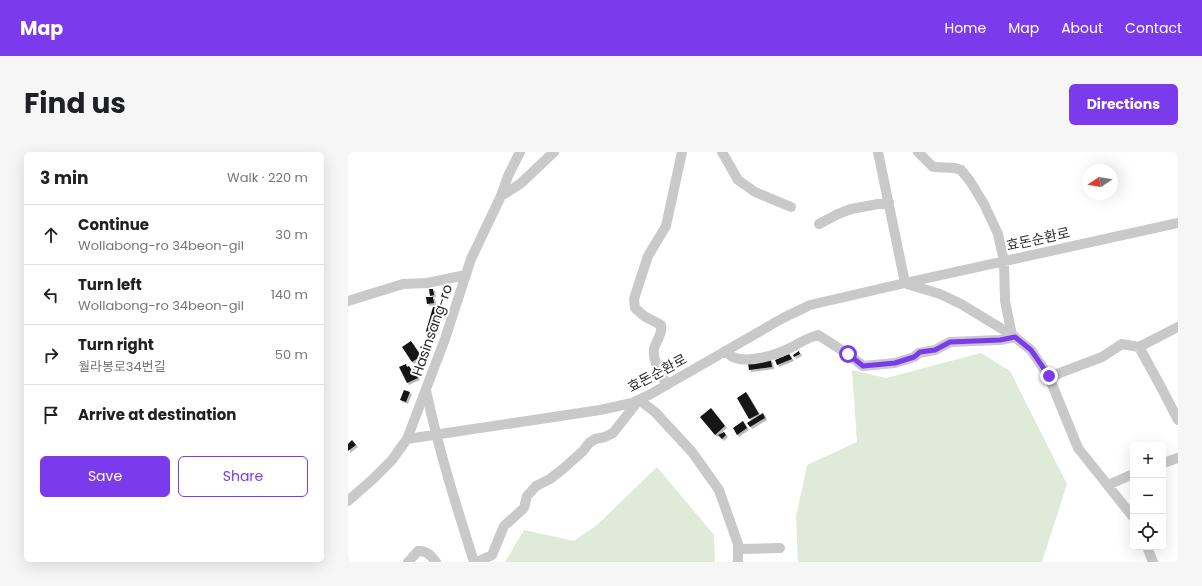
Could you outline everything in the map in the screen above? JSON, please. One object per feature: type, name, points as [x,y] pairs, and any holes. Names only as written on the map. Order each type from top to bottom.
[{"type":"street","name":"Hasinsang-ro","points":[[348,501],[374,479],[392,460],[407,439],[445,339],[471,259],[520,152]]},
{"type":"street","points":[[501,196],[520,184],[554,152]]},
{"type":"street","points":[[667,385],[654,356],[654,348],[662,330],[661,325],[644,316],[635,308],[634,299],[648,256],[666,226],[682,152]]},
{"type":"street","points":[[722,152],[738,180],[755,192],[791,207]]},
{"type":"street","points":[[878,152],[905,283],[940,294],[961,304],[1014,336],[1031,350],[1049,376],[1078,448],[1131,514]]},
{"type":"street","points":[[918,152],[933,167],[955,168],[961,170],[984,204],[998,234],[1004,261],[1005,302],[1014,336]]},
{"type":"street","points":[[819,224],[851,209],[888,202]]},
{"type":"street","name":"효돈순환로","points":[[407,439],[600,410],[632,403],[667,385],[783,318],[810,305],[1178,223]]},
{"type":"street","points":[[348,301],[403,284],[427,283],[466,275]]},
{"type":"street","points":[[1049,376],[1102,357],[1122,344],[1139,347],[1178,327]]},
{"type":"street","points":[[725,351],[734,357],[744,359],[768,357],[789,349],[809,337],[818,335],[848,354],[863,366],[871,366],[895,363],[914,357],[920,352],[935,350],[950,342],[1000,340],[1014,336]]},
{"type":"street","points":[[1139,347],[1178,420]]},
{"type":"street","points":[[426,390],[436,434],[458,511],[475,562],[492,555],[504,526],[524,508],[527,496],[536,486],[550,479],[564,468],[583,452],[589,443],[595,439],[613,433],[639,400],[655,412],[692,452],[719,490],[738,544],[738,562]]},
{"type":"street","points":[[1166,462],[1178,458]]},
{"type":"street","points":[[1108,485],[1130,475]]},
{"type":"street","points":[[738,549],[780,548]]},
{"type":"street","points":[[408,562],[418,551],[421,550],[432,556],[436,562]]},
{"type":"street","points":[[1148,550],[1154,562]]},
{"type":"green space","points":[[981,353],[1010,371],[1067,484],[1042,562],[798,562],[796,517],[807,465],[857,442],[852,370],[886,378]]},
{"type":"green space","points":[[657,467],[714,535],[715,562],[505,562],[524,530],[574,541],[597,525]]},
{"type":"building","points":[[429,289],[433,289],[434,295],[430,296]]},
{"type":"building","points":[[426,297],[433,297],[434,303],[427,304]]},
{"type":"building","points":[[433,307],[442,309],[433,337],[429,336],[426,331]]},
{"type":"building","points":[[411,341],[421,356],[412,362],[402,347]]},
{"type":"building","points":[[799,351],[800,354],[794,357],[793,355]]},
{"type":"building","points":[[789,354],[792,359],[777,365],[775,360]]},
{"type":"building","points":[[771,360],[772,367],[749,370],[748,363]]},
{"type":"building","points":[[406,364],[412,371],[414,369],[418,378],[407,383],[399,367]]},
{"type":"building","points":[[404,390],[410,392],[406,402],[400,400]]},
{"type":"building","points":[[746,392],[759,414],[749,419],[737,398]]},
{"type":"building","points":[[711,408],[725,426],[715,435],[700,417]]},
{"type":"building","points":[[763,413],[765,418],[750,427],[747,423]]},
{"type":"building","points":[[743,421],[747,428],[737,435],[733,428]]},
{"type":"building","points":[[724,432],[726,435],[722,439],[718,435]]},
{"type":"building","points":[[352,440],[356,445],[348,451],[348,444]]},
{"type":"route","points":[[848,354],[863,366],[871,366],[895,363],[914,357],[920,352],[935,350],[950,342],[1000,340],[1015,337],[1031,350],[1049,376]]}]
